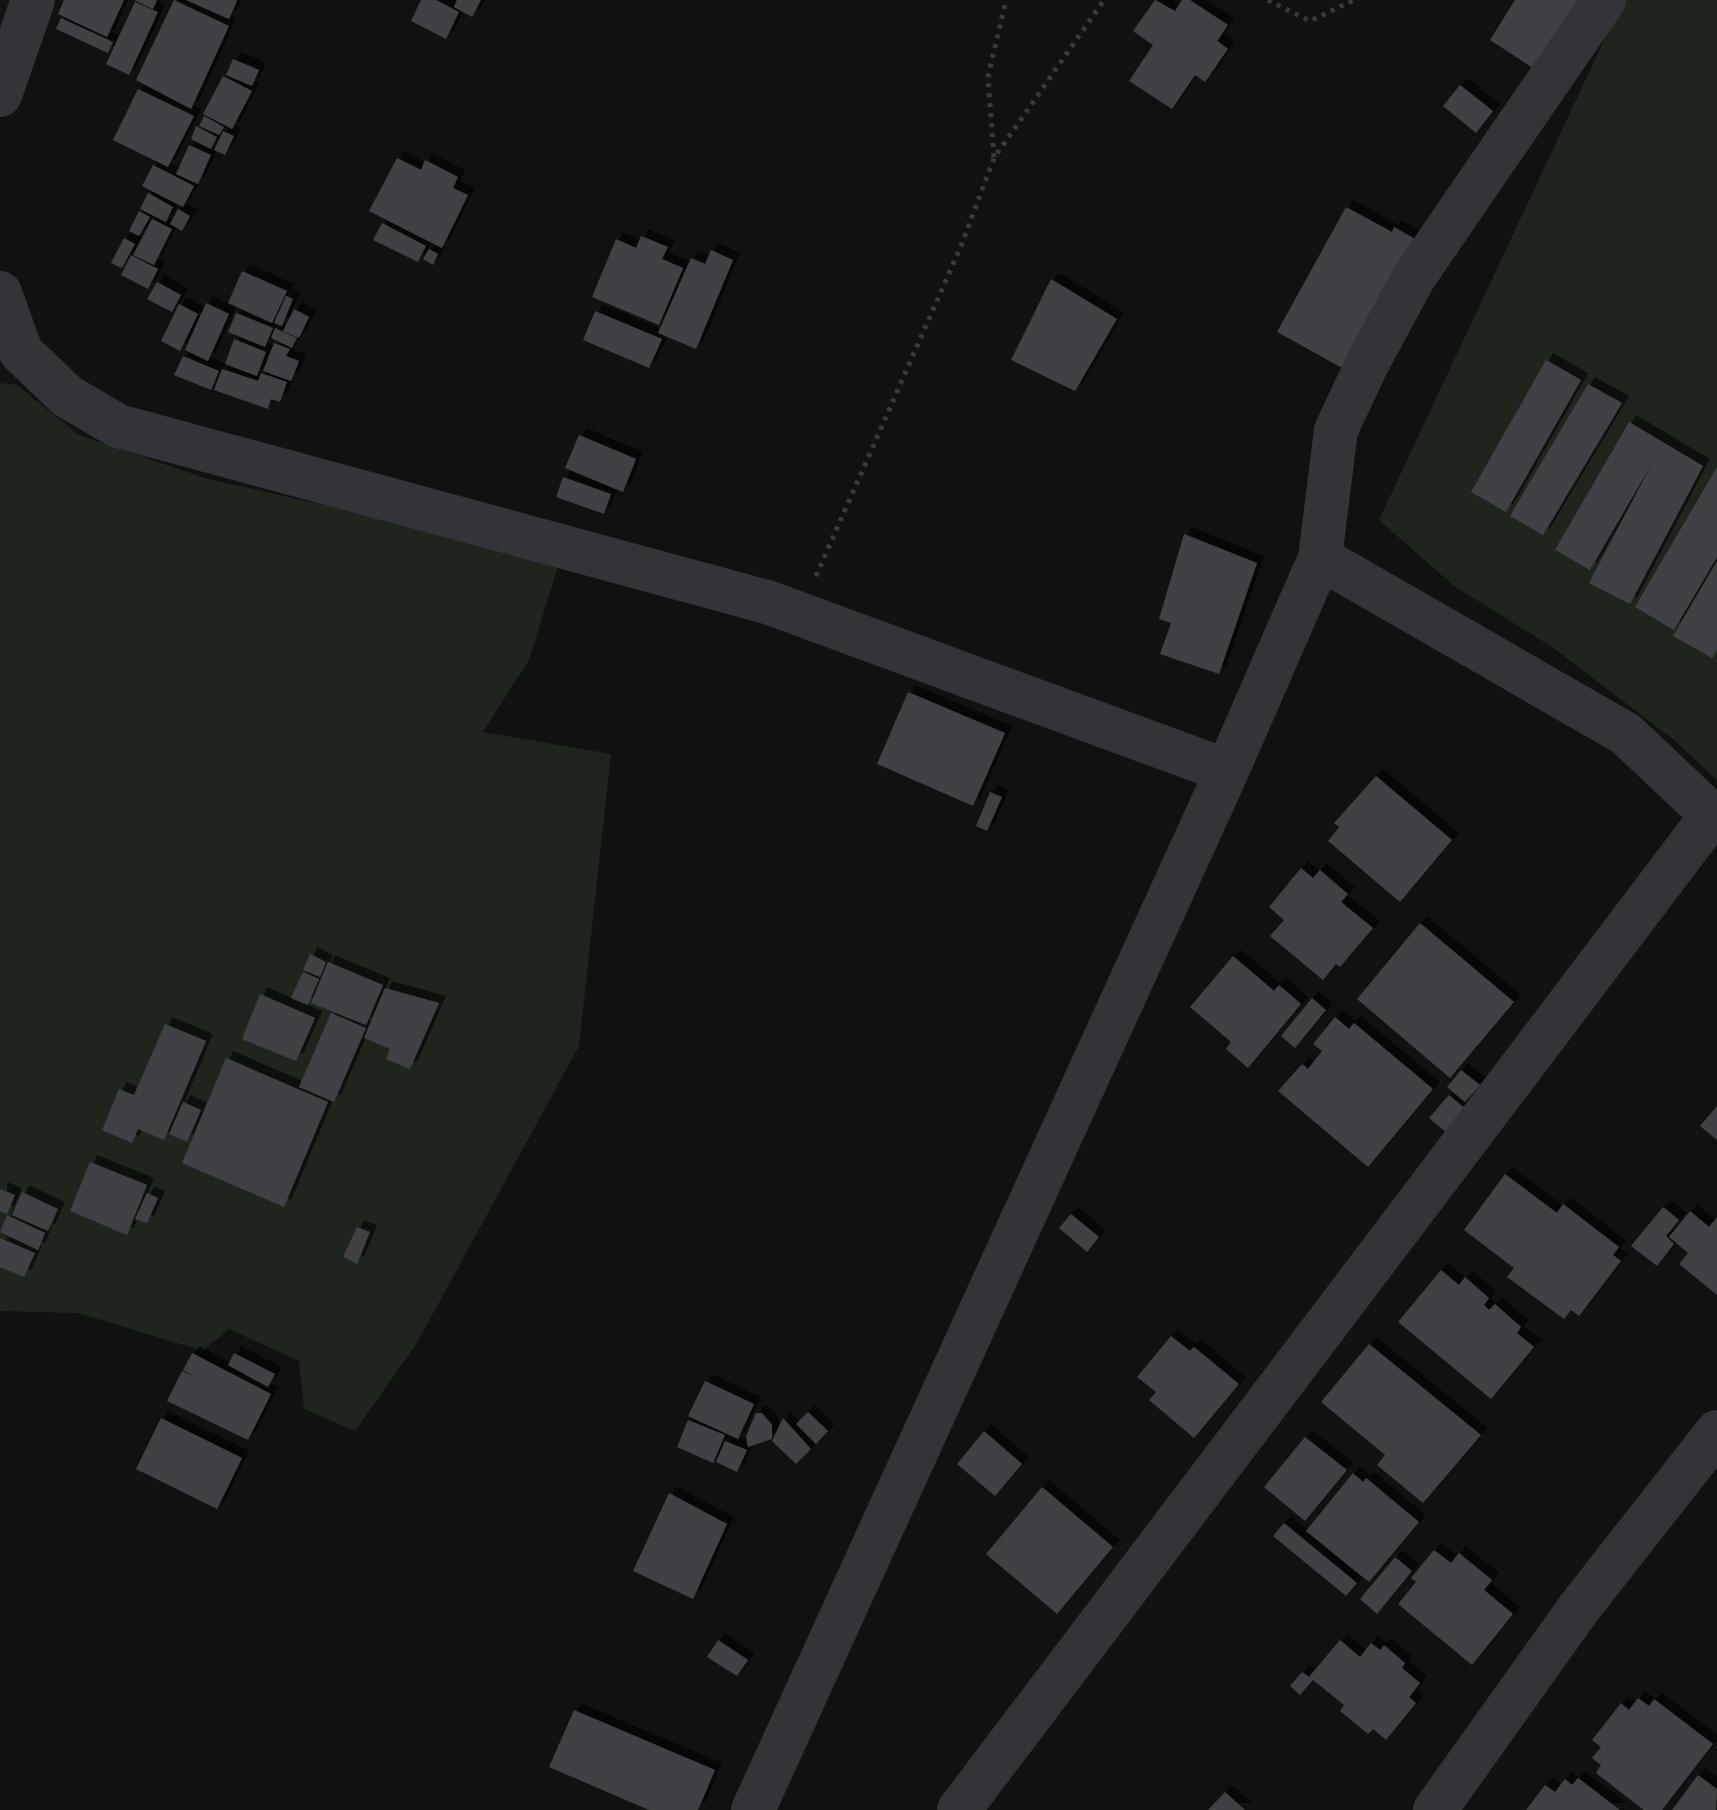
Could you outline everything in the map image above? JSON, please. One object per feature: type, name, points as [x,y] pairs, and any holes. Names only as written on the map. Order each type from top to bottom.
[{"type":"street","points":[[0,95],[33,0]]},
{"type":"street","points":[[753,1810],[1227,771],[1320,558],[1336,430],[1414,277],[1604,0]]},
{"type":"street","points":[[0,293],[21,352],[67,396],[118,426],[767,602],[1227,771]]},
{"type":"street","points":[[959,1810],[1715,817],[1626,734],[1320,558]]},
{"type":"street","points":[[1435,1810],[1579,1608],[1717,1432]]},
{"type":"path","points":[[994,158],[988,77],[1006,0]]},
{"type":"path","points":[[808,617],[817,571],[961,246],[994,158],[1104,0]]},
{"type":"path","points":[[1268,0],[1310,21],[1354,0]]},
{"type":"shaded area","points":[[1623,0],[1717,0],[1717,780],[1674,740],[1552,647],[1454,586],[1379,520]]},
{"type":"shaded area","points":[[0,383],[17,385],[79,435],[208,479],[329,506],[564,547],[529,660],[483,732],[611,754],[579,1046],[417,1343],[355,1431],[304,1409],[299,1361],[229,1329],[203,1351],[78,1313],[0,1311]]},
{"type":"building","points":[[64,0],[124,0],[107,37],[58,14]]},
{"type":"building","points":[[134,0],[157,0],[153,9]]},
{"type":"building","points":[[174,0],[229,26],[191,109],[136,80]]},
{"type":"building","points":[[186,0],[235,0],[237,1],[229,19]]},
{"type":"building","points":[[421,0],[436,0],[459,12],[446,39],[411,21]]},
{"type":"building","points":[[457,0],[481,0],[472,17],[454,7]]},
{"type":"building","points":[[1155,0],[1175,11],[1182,0],[1190,0],[1228,25],[1217,41],[1228,49],[1205,82],[1195,75],[1172,109],[1129,81],[1153,45],[1133,31]]},
{"type":"building","points":[[1515,0],[1581,0],[1536,70],[1490,40]]},
{"type":"building","points":[[135,2],[158,12],[129,75],[106,64]]},
{"type":"building","points":[[61,18],[113,42],[108,53],[56,29]]},
{"type":"building","points":[[233,59],[259,70],[252,86],[226,75]]},
{"type":"building","points":[[223,76],[252,91],[232,129],[203,114]]},
{"type":"building","points":[[1460,85],[1493,111],[1476,133],[1443,106]]},
{"type":"building","points":[[138,89],[194,116],[168,167],[113,140]]},
{"type":"building","points":[[204,116],[224,127],[219,135],[199,126]]},
{"type":"building","points":[[196,126],[217,137],[211,149],[191,139]]},
{"type":"building","points":[[223,131],[234,136],[225,155],[214,150]]},
{"type":"building","points":[[189,145],[211,155],[198,184],[176,174]]},
{"type":"building","points":[[397,158],[421,170],[425,160],[458,177],[453,188],[468,195],[442,248],[369,211]]},
{"type":"building","points":[[153,165],[194,186],[183,207],[142,186]]},
{"type":"building","points":[[148,193],[173,207],[166,222],[140,209]]},
{"type":"building","points":[[1346,207],[1392,232],[1394,227],[1415,239],[1344,369],[1277,332]]},
{"type":"building","points":[[178,209],[190,216],[182,231],[170,224]]},
{"type":"building","points":[[139,211],[150,217],[139,236],[129,231]]},
{"type":"building","points":[[152,219],[172,229],[154,265],[133,255]]},
{"type":"building","points":[[382,223],[426,246],[418,262],[373,240]]},
{"type":"building","points":[[641,236],[668,247],[662,259],[683,268],[659,325],[592,297],[616,239],[636,248]]},
{"type":"building","points":[[124,238],[135,244],[122,268],[111,263]]},
{"type":"building","points":[[429,249],[438,254],[433,265],[423,259]]},
{"type":"building","points":[[711,250],[733,260],[696,349],[658,333],[691,258],[705,264]]},
{"type":"building","points":[[131,255],[158,269],[148,289],[121,275]]},
{"type":"building","points":[[242,271],[287,291],[272,323],[228,303]]},
{"type":"building","points":[[1051,279],[1117,319],[1075,391],[1011,360]]},
{"type":"building","points":[[157,282],[181,295],[172,312],[147,299]]},
{"type":"building","points":[[286,296],[293,299],[282,326],[274,323]]},
{"type":"building","points":[[206,303],[229,314],[208,361],[185,350]]},
{"type":"building","points":[[179,304],[198,314],[180,351],[161,341]]},
{"type":"building","points":[[294,309],[309,317],[299,338],[283,331]]},
{"type":"building","points":[[595,311],[662,339],[649,368],[583,340]]},
{"type":"building","points":[[236,313],[273,328],[265,347],[228,332]]},
{"type":"building","points":[[275,328],[297,338],[292,348],[271,338]]},
{"type":"building","points":[[234,339],[266,352],[257,376],[225,364]]},
{"type":"building","points":[[274,343],[290,349],[286,356],[299,361],[291,381],[263,371]]},
{"type":"building","points":[[183,356],[219,371],[211,390],[174,375]]},
{"type":"building","points":[[1546,360],[1581,380],[1506,512],[1471,492]]},
{"type":"building","points":[[222,369],[258,381],[261,373],[287,382],[280,402],[271,399],[268,409],[214,390]]},
{"type":"building","points":[[1588,384],[1622,403],[1543,535],[1510,516]]},
{"type":"building","points":[[1629,422],[1703,466],[1630,604],[1589,583],[1654,460],[1590,570],[1555,550]]},
{"type":"building","points":[[579,435],[636,459],[623,492],[565,468]]},
{"type":"building","points":[[1717,467],[1717,557],[1674,630],[1635,607]]},
{"type":"building","points":[[563,477],[611,494],[604,514],[556,497]]},
{"type":"building","points":[[1184,534],[1257,563],[1219,674],[1160,654],[1171,623],[1159,619]]},
{"type":"building","points":[[1717,561],[1717,650],[1712,658],[1673,636]]},
{"type":"building","points":[[908,692],[1005,733],[973,806],[877,764]]},
{"type":"building","points":[[1376,776],[1452,840],[1400,902],[1328,841],[1339,827],[1334,823]]},
{"type":"building","points":[[990,792],[1002,797],[987,831],[976,826]]},
{"type":"building","points":[[1301,868],[1313,878],[1320,870],[1348,894],[1341,902],[1373,928],[1340,967],[1336,964],[1323,980],[1270,936],[1284,920],[1269,907]]},
{"type":"building","points":[[1420,923],[1514,1002],[1450,1078],[1357,999]]},
{"type":"building","points":[[310,954],[326,962],[320,977],[303,970]]},
{"type":"building","points":[[1233,956],[1274,991],[1279,985],[1301,1004],[1248,1068],[1226,1049],[1231,1042],[1190,1007]]},
{"type":"building","points":[[328,962],[383,985],[366,1025],[311,1003]]},
{"type":"building","points":[[303,972],[319,979],[308,1005],[291,998]]},
{"type":"building","points":[[385,988],[439,1003],[410,1069],[386,1059],[390,1049],[364,1038]]},
{"type":"building","points":[[260,994],[315,1018],[296,1061],[242,1039]]},
{"type":"building","points":[[1312,998],[1326,1010],[1295,1048],[1281,1036]]},
{"type":"building","points":[[331,1013],[366,1028],[334,1102],[299,1087]]},
{"type":"building","points":[[1335,1017],[1349,1029],[1354,1023],[1433,1089],[1368,1167],[1278,1091],[1302,1064],[1308,1069],[1322,1051],[1313,1044]]},
{"type":"building","points":[[165,1024],[206,1041],[164,1140],[138,1129],[132,1143],[102,1130],[119,1089],[134,1095]]},
{"type":"building","points":[[226,1058],[328,1102],[284,1207],[182,1163]]},
{"type":"building","points":[[1461,1070],[1480,1085],[1465,1102],[1447,1087]]},
{"type":"building","points":[[1449,1095],[1467,1110],[1447,1133],[1429,1118]]},
{"type":"building","points":[[183,1102],[201,1110],[187,1142],[169,1134]]},
{"type":"building","points":[[1717,1106],[1717,1140],[1700,1126]]},
{"type":"building","points":[[90,1162],[147,1185],[127,1235],[70,1211]]},
{"type":"building","points":[[1505,1174],[1557,1213],[1563,1204],[1619,1247],[1613,1255],[1621,1261],[1579,1316],[1571,1310],[1564,1319],[1507,1277],[1514,1268],[1464,1230]]},
{"type":"building","points":[[0,1189],[15,1195],[7,1214],[0,1211]]},
{"type":"building","points":[[22,1192],[58,1209],[48,1231],[12,1215]]},
{"type":"building","points":[[147,1193],[158,1198],[147,1223],[135,1219]]},
{"type":"building","points":[[1663,1207],[1679,1220],[1666,1236],[1674,1244],[1657,1266],[1631,1246]]},
{"type":"building","points":[[1690,1211],[1709,1227],[1717,1217],[1717,1295],[1679,1264],[1688,1253],[1669,1237]]},
{"type":"building","points":[[1071,1214],[1099,1237],[1087,1252],[1059,1228]]},
{"type":"building","points":[[7,1215],[45,1233],[38,1250],[0,1232]]},
{"type":"building","points":[[357,1227],[370,1232],[357,1264],[343,1257]]},
{"type":"building","points":[[0,1238],[35,1253],[24,1277],[0,1267]]},
{"type":"building","points":[[1441,1270],[1459,1285],[1465,1277],[1489,1298],[1484,1305],[1489,1310],[1495,1304],[1521,1327],[1517,1333],[1534,1347],[1491,1399],[1398,1322]]},
{"type":"building","points":[[1171,1336],[1190,1351],[1194,1347],[1239,1384],[1194,1438],[1149,1400],[1156,1392],[1137,1377]]},
{"type":"building","points":[[1369,1344],[1481,1435],[1423,1503],[1377,1465],[1385,1455],[1321,1402]]},
{"type":"building","points":[[192,1353],[271,1394],[248,1440],[167,1401],[182,1371],[194,1377],[183,1370]]},
{"type":"building","points":[[234,1353],[275,1374],[268,1387],[228,1365]]},
{"type":"building","points":[[705,1381],[754,1404],[738,1439],[688,1416]]},
{"type":"building","points":[[808,1412],[828,1431],[816,1444],[796,1424]]},
{"type":"building","points":[[756,1413],[762,1413],[772,1425],[772,1439],[748,1447],[746,1436]]},
{"type":"building","points":[[161,1418],[242,1458],[217,1509],[136,1469]]},
{"type":"building","points":[[783,1418],[811,1449],[796,1464],[772,1441]]},
{"type":"building","points":[[688,1420],[725,1435],[713,1463],[677,1447]]},
{"type":"building","points":[[984,1431],[1022,1464],[995,1496],[957,1464]]},
{"type":"building","points":[[1305,1437],[1347,1470],[1305,1521],[1264,1487]]},
{"type":"building","points":[[725,1441],[747,1450],[737,1472],[716,1462]]},
{"type":"building","points":[[1353,1473],[1363,1482],[1366,1478],[1419,1522],[1369,1582],[1306,1531]]},
{"type":"building","points":[[1042,1487],[1113,1547],[1057,1614],[986,1554]]},
{"type":"building","points":[[669,1493],[727,1524],[693,1599],[633,1571]]},
{"type":"building","points":[[1284,1523],[1357,1583],[1346,1596],[1273,1536]]},
{"type":"building","points":[[1434,1550],[1451,1563],[1459,1553],[1492,1580],[1484,1590],[1513,1614],[1472,1665],[1398,1604],[1416,1582],[1411,1578]]},
{"type":"building","points":[[1395,1557],[1412,1571],[1377,1614],[1360,1599]]},
{"type":"building","points":[[718,1640],[748,1660],[737,1676],[707,1657]]},
{"type":"building","points":[[1340,1640],[1360,1657],[1371,1643],[1380,1650],[1384,1645],[1405,1663],[1402,1668],[1420,1683],[1409,1697],[1416,1703],[1386,1740],[1373,1729],[1368,1734],[1340,1711],[1344,1705],[1313,1680],[1300,1695],[1290,1686],[1302,1672],[1309,1677]]},
{"type":"building","points":[[1638,1698],[1649,1706],[1654,1699],[1713,1744],[1662,1810],[1644,1810],[1596,1773],[1601,1765],[1592,1758],[1601,1747],[1592,1740],[1621,1703],[1629,1710]]},
{"type":"building","points":[[574,1710],[715,1770],[698,1810],[649,1810],[549,1767]]},
{"type":"building","points":[[1698,1775],[1717,1789],[1716,1810],[1672,1810]]},
{"type":"building","points":[[1578,1778],[1620,1810],[1526,1810],[1545,1785],[1555,1792],[1565,1779],[1572,1785]]},
{"type":"building","points":[[1225,1792],[1245,1810],[1208,1810]]}]
